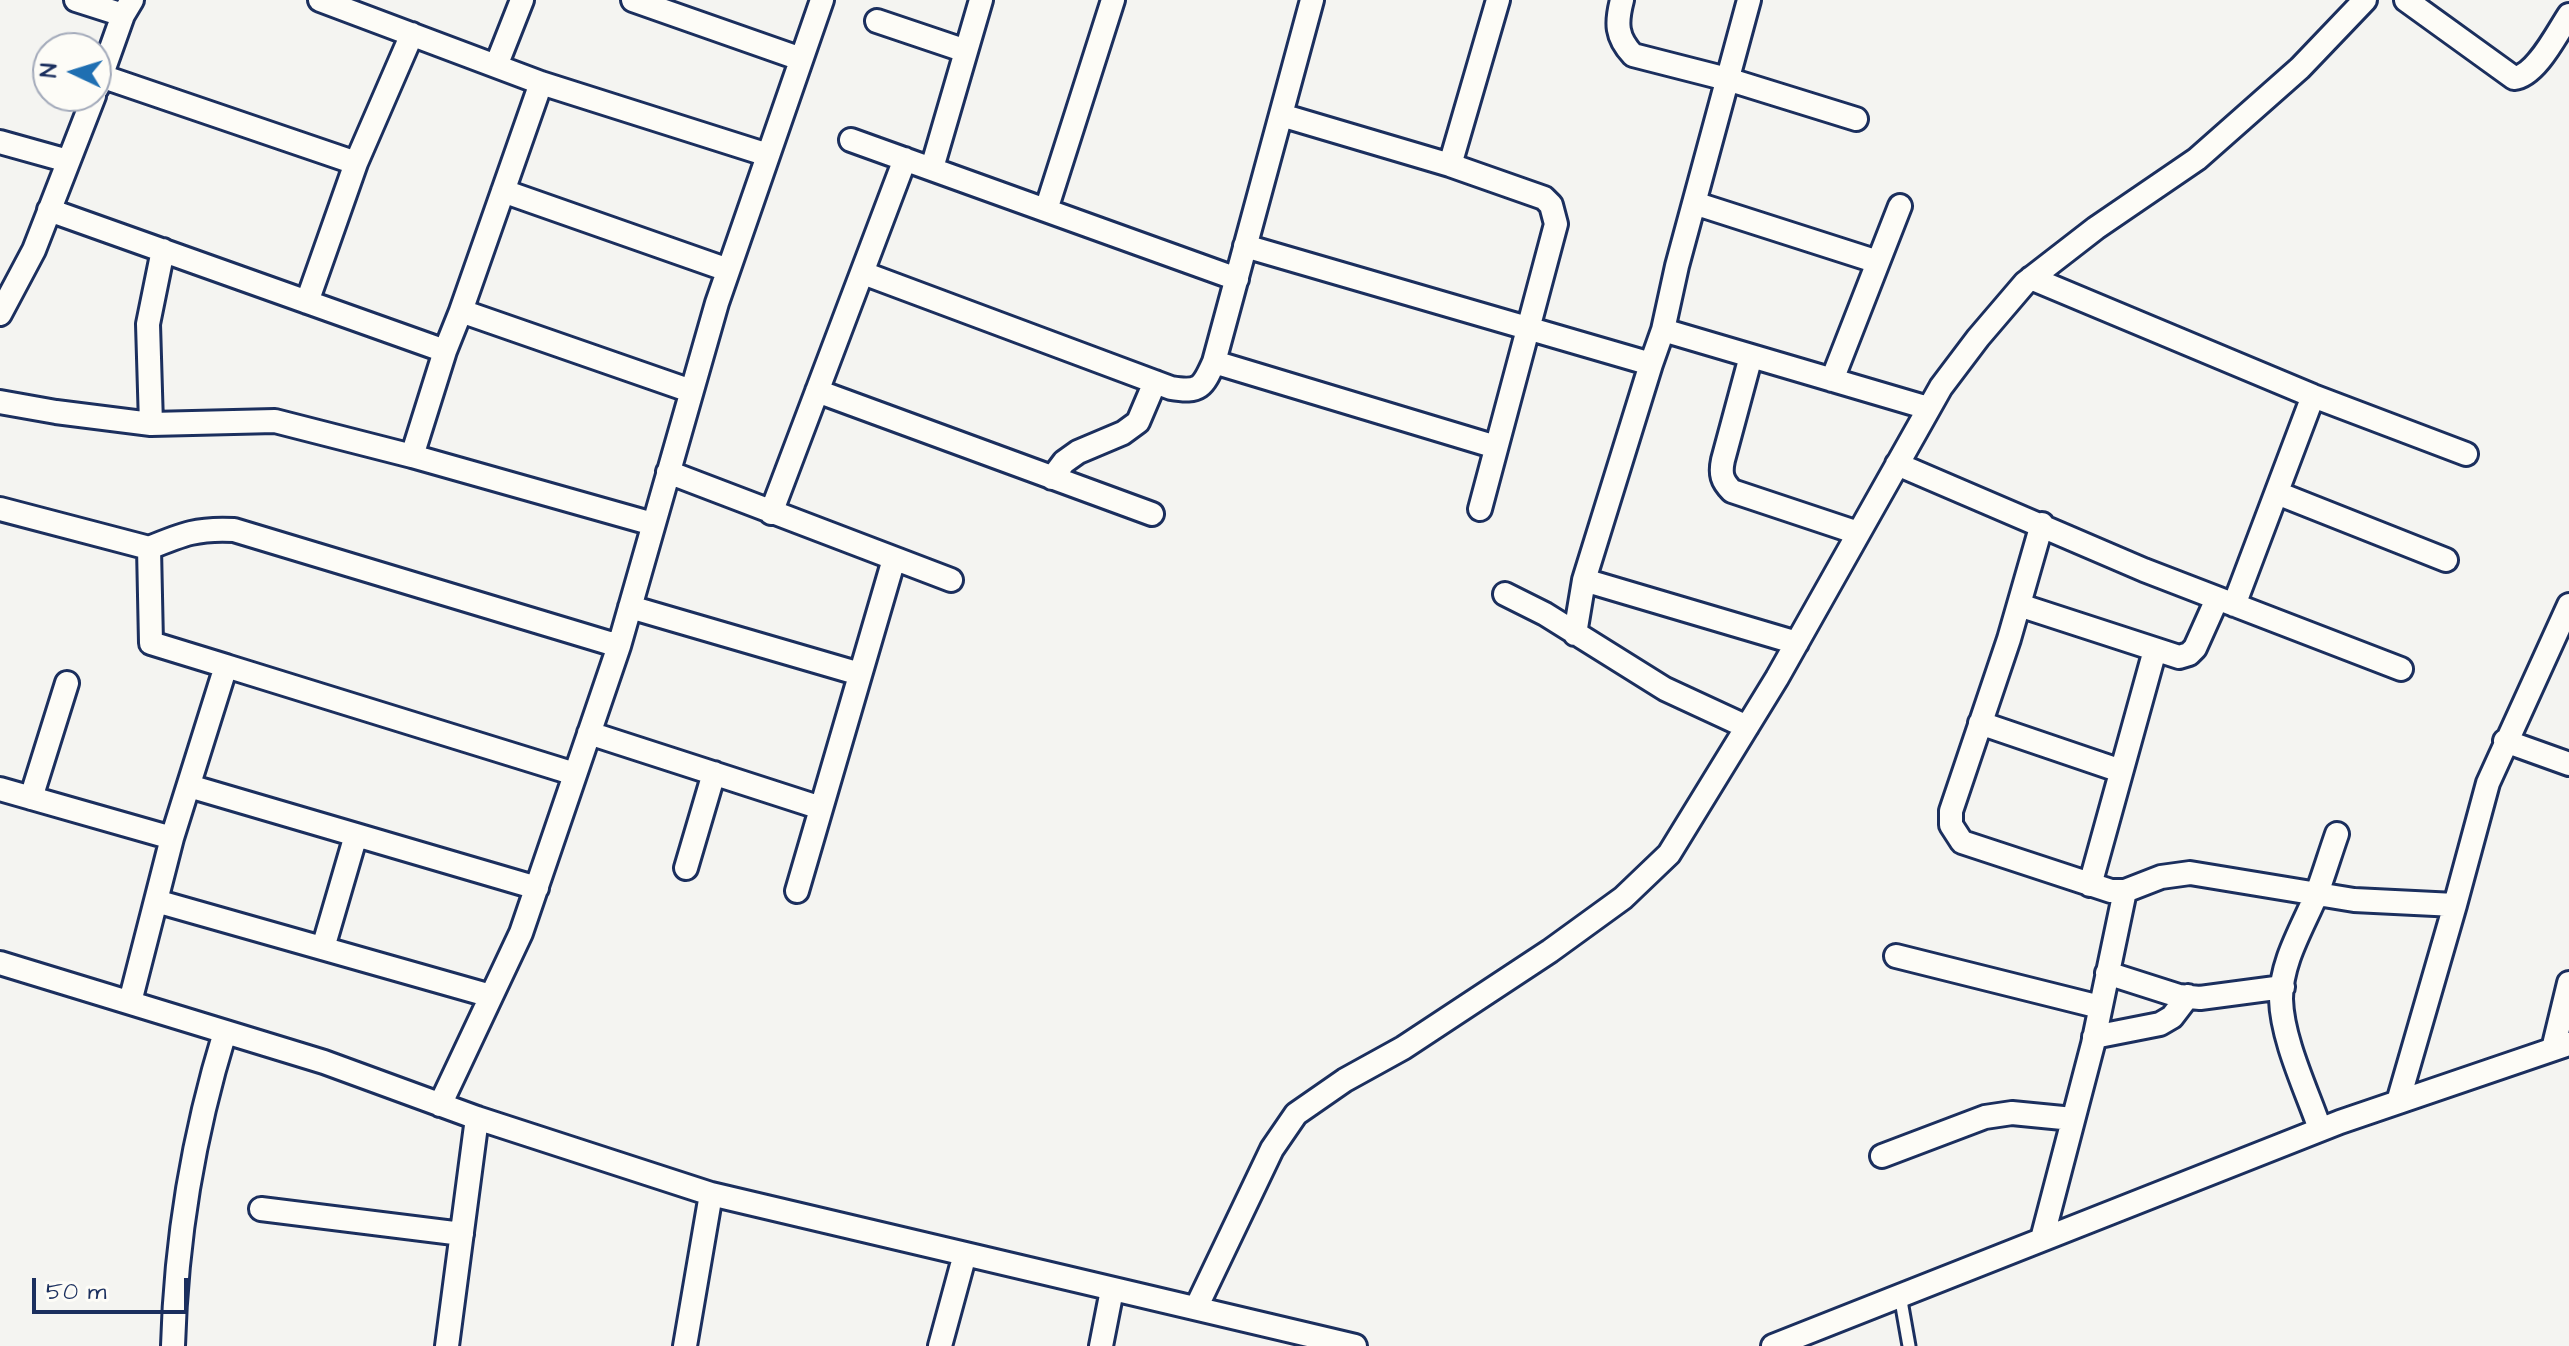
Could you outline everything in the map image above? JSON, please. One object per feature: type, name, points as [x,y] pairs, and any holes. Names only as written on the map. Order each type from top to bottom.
[{"type":"street","points":[[76,0],[127,7],[112,48]]},
{"type":"street","points":[[496,66],[522,0]]},
{"type":"street","points":[[633,0],[801,59]]},
{"type":"street","points":[[440,1105],[521,933],[537,888],[619,646],[728,270],[822,0]]},
{"type":"street","points":[[932,168],[981,0]]},
{"type":"street","points":[[1046,210],[1113,0]]},
{"type":"street","points":[[863,273],[1171,388],[1193,390],[1201,387],[1214,362],[1312,0]]},
{"type":"street","points":[[1450,165],[1498,0]]},
{"type":"street","points":[[1622,0],[1617,18],[1618,32],[1623,45],[1633,55],[1727,79],[1856,119]]},
{"type":"street","points":[[1575,634],[1584,580],[1663,330],[1749,0]]},
{"type":"street","points":[[1196,1308],[1272,1149],[1296,1114],[1550,951],[1623,898],[1669,854],[1797,643],[1928,408],[1978,338],[2031,278],[2096,228],[2197,159],[2300,68],[2365,0]]},
{"type":"street","points":[[2406,0],[2514,78],[2532,70],[2569,15]]},
{"type":"street","points":[[332,2],[541,83],[768,155]]},
{"type":"street","points":[[877,21],[966,51]]},
{"type":"street","points":[[307,302],[356,163],[412,34]]},
{"type":"street","points":[[412,456],[445,351],[541,83]]},
{"type":"street","points":[[112,92],[356,163]]},
{"type":"street","points":[[0,314],[9,279],[49,210],[87,112]]},
{"type":"street","points":[[1281,115],[1450,165],[1544,198],[1551,205],[1556,224],[1480,509]]},
{"type":"street","points":[[851,140],[1237,279]]},
{"type":"street","points":[[0,142],[68,161]]},
{"type":"street","points":[[771,513],[905,159]]},
{"type":"street","points":[[503,191],[728,270]]},
{"type":"street","points":[[1694,203],[1878,262]]},
{"type":"street","points":[[1832,380],[1900,206]]},
{"type":"street","points":[[49,210],[445,351]]},
{"type":"street","points":[[1245,246],[1651,364]]},
{"type":"street","points":[[151,424],[148,324],[163,250]]},
{"type":"street","points":[[2031,278],[2313,396],[2466,454]]},
{"type":"street","points":[[461,311],[691,391]]},
{"type":"street","points":[[1663,330],[1928,408]]},
{"type":"street","points":[[1751,356],[1723,460],[1721,474],[1725,484],[1732,491],[1858,533]]},
{"type":"street","points":[[1214,362],[1496,447]]},
{"type":"street","points":[[1052,478],[1064,462],[1078,452],[1123,433],[1138,422],[1155,382]]},
{"type":"street","points":[[817,391],[1152,514]]},
{"type":"street","points":[[2019,605],[2179,657],[2189,654],[2226,602],[2277,493],[2313,396]]},
{"type":"street","points":[[0,402],[151,424],[275,421],[653,524]]},
{"type":"street","points":[[1897,464],[2144,570],[2401,669]]},
{"type":"street","points":[[668,472],[951,580]]},
{"type":"street","points":[[2277,493],[2446,560]]},
{"type":"street","points":[[0,509],[149,548],[185,533],[207,529],[234,530],[619,646]]},
{"type":"street","points":[[2042,524],[2019,605],[1951,811],[1951,825],[1962,842],[2090,885],[2125,891],[2161,877],[2190,873],[2390,904],[2455,905]]},
{"type":"street","points":[[149,548],[151,643],[575,774]]},
{"type":"street","points":[[797,891],[894,559]]},
{"type":"street","points":[[1584,580],[1797,643]]},
{"type":"street","points":[[1505,594],[1545,614],[1665,689],[1747,727]]},
{"type":"street","points":[[2398,1102],[2488,783],[2505,741],[2560,647],[2569,605]]},
{"type":"street","points":[[630,607],[860,674]]},
{"type":"street","points":[[2090,885],[2155,650]]},
{"type":"street","points":[[130,1002],[172,838],[226,666]]},
{"type":"street","points":[[31,798],[67,683]]},
{"type":"street","points":[[1980,723],[2121,771]]},
{"type":"street","points":[[589,733],[821,808]]},
{"type":"street","points":[[2505,741],[2569,764]]},
{"type":"street","points":[[686,868],[714,773]]},
{"type":"street","points":[[189,786],[537,888]]},
{"type":"street","points":[[0,789],[172,838]]},
{"type":"street","points":[[2320,1129],[2285,1027],[2283,987],[2294,944],[2337,834]]},
{"type":"street","points":[[323,948],[356,835]]},
{"type":"street","points":[[2042,1239],[2094,1037],[2125,891]]},
{"type":"street","points":[[156,901],[491,996]]},
{"type":"street","points":[[1896,956],[2100,1007]]},
{"type":"street","points":[[0,963],[324,1062],[477,1118],[711,1194],[1355,1346]]},
{"type":"street","points":[[2107,973],[2188,996],[2220,997],[2283,987]]},
{"type":"street","points":[[1785,1344],[1900,1295],[2320,1129],[2561,1046],[2569,983]]},
{"type":"street","points":[[2094,1037],[2160,1024],[2172,1017],[2188,996]]},
{"type":"street","points":[[173,1346],[188,1173],[208,1087],[225,1032]]},
{"type":"street","points":[[1882,1156],[1985,1117],[2012,1113],[2073,1119]]},
{"type":"street","points":[[447,1346],[477,1118]]},
{"type":"street","points":[[685,1346],[711,1194]]},
{"type":"street","points":[[261,1209],[462,1234]]},
{"type":"street","points":[[940,1346],[965,1254]]},
{"type":"street","points":[[1101,1346],[1112,1290]]},
{"type":"lane","points":[[1900,1295],[1909,1346]]}]
